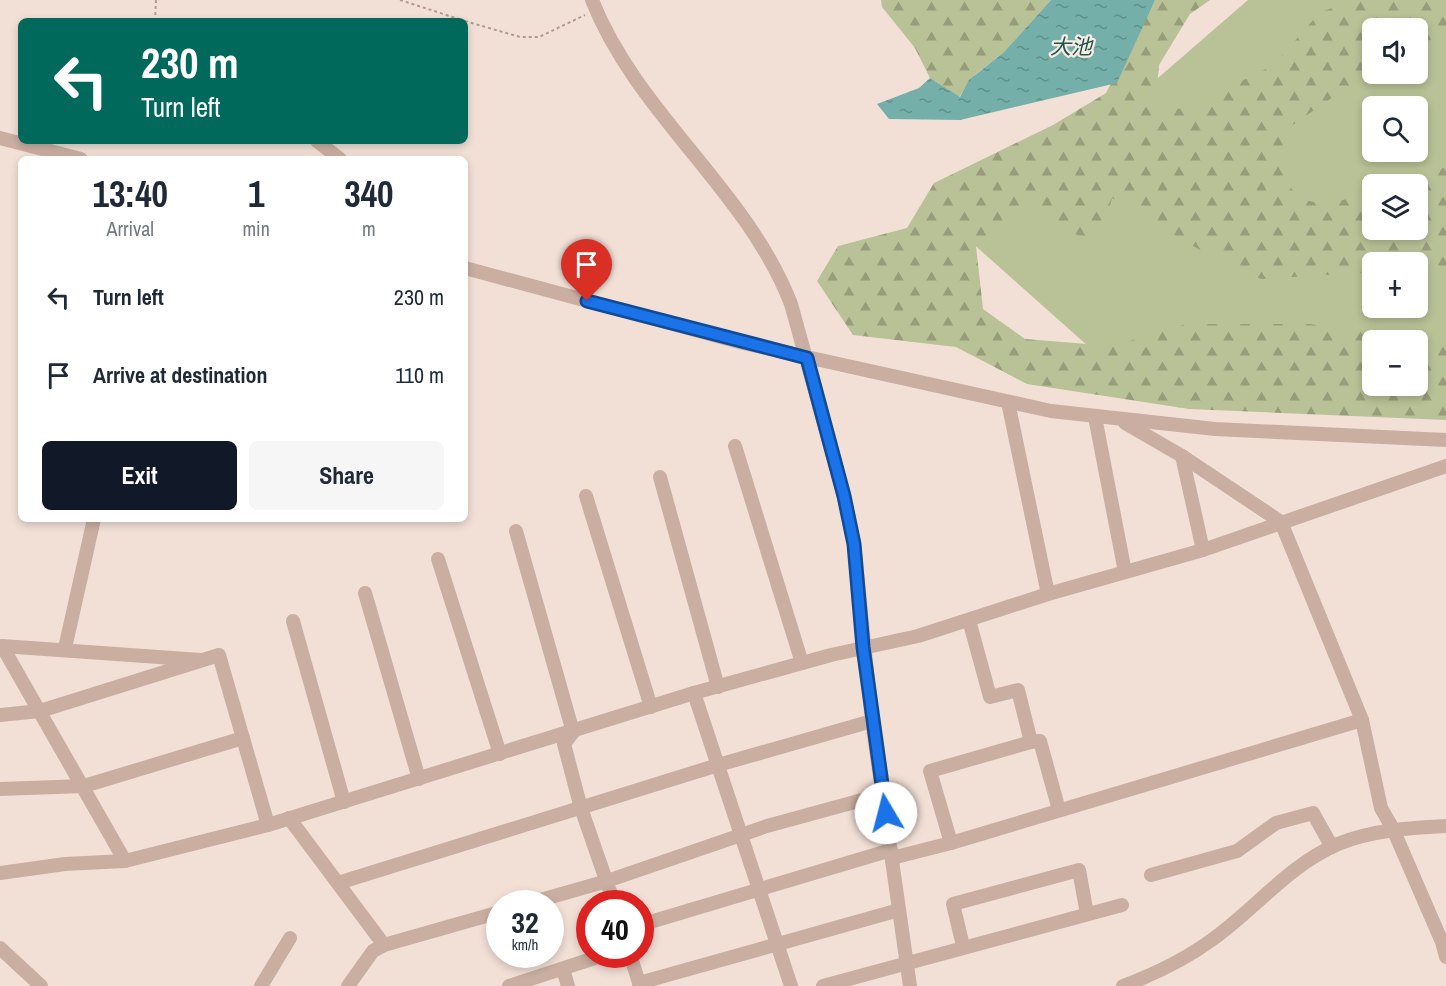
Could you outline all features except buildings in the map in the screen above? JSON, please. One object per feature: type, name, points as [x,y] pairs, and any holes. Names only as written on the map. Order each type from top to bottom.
[{"type":"street","points":[[594,5],[630,70],[752,229],[771,260],[791,304],[844,496],[854,544],[872,721],[910,986]]},
{"type":"street","points":[[0,138],[18,143]]},
{"type":"street","points":[[23,144],[69,156]]},
{"type":"street","points":[[321,144],[336,156]]},
{"type":"street","points":[[468,269],[807,358],[1008,402],[1095,417],[1215,429],[1446,440]]},
{"type":"street","points":[[1008,402],[1048,594]]},
{"type":"street","points":[[1095,417],[1125,572]]},
{"type":"street","points":[[1120,420],[1182,456],[1281,522],[1362,720],[1381,808],[1394,829],[1442,942],[1446,957]]},
{"type":"street","points":[[735,446],[801,663]]},
{"type":"street","points":[[1182,456],[1203,550]]},
{"type":"street","points":[[0,873],[65,864],[125,861],[268,825],[694,693],[863,647],[918,636],[1048,594],[1203,550],[1446,466]]},
{"type":"street","points":[[660,477],[718,687]]},
{"type":"street","points":[[586,496],[651,707]]},
{"type":"street","points":[[65,648],[93,522]]},
{"type":"street","points":[[516,531],[573,732]]},
{"type":"street","points":[[438,560],[500,754]]},
{"type":"street","points":[[365,593],[419,779]]},
{"type":"street","points":[[969,620],[990,697],[1018,690],[1031,742]]},
{"type":"street","points":[[293,621],[345,802]]},
{"type":"street","points":[[1,646],[65,648],[201,660]]},
{"type":"street","points":[[1,646],[84,786],[125,861]]},
{"type":"street","points":[[0,714],[40,711],[219,655],[268,825]]},
{"type":"street","points":[[694,693],[791,986]]},
{"type":"street","points":[[654,921],[759,888],[891,854],[951,843],[1362,720]]},
{"type":"street","points":[[338,883],[718,765],[872,721]]},
{"type":"street","points":[[573,732],[564,744],[581,808],[610,890]]},
{"type":"street","points":[[0,789],[84,786],[243,738]]},
{"type":"street","points":[[951,843],[930,771],[1040,741],[1059,810]]},
{"type":"street","points":[[564,893],[741,836],[884,794]]},
{"type":"street","points":[[1151,875],[1237,851],[1276,823],[1313,813],[1332,847]]},
{"type":"street","points":[[290,818],[384,945]]},
{"type":"street","points":[[1124,986],[1148,977],[1214,938],[1287,877],[1332,847],[1369,834],[1394,829],[1446,826]]},
{"type":"street","points":[[963,946],[952,904],[1079,870],[1087,914]]},
{"type":"street","points":[[823,986],[963,946],[1122,905]]},
{"type":"street","points":[[635,968],[640,985],[777,943],[899,910]]},
{"type":"street","points":[[348,986],[373,951],[384,945],[486,916]]},
{"type":"street","points":[[261,986],[290,938]]},
{"type":"street","points":[[0,948],[41,986]]},
{"type":"street","points":[[509,986],[576,964]]},
{"type":"street","points":[[562,969],[568,986]]},
{"type":"path","points":[[155,18],[156,0]]},
{"type":"path","points":[[400,0],[456,18]]},
{"type":"path","points":[[468,22],[520,37],[539,37],[594,5]]},
{"type":"green space","points":[[881,0],[1051,0],[1004,52],[976,74],[959,97],[930,78],[915,48],[882,7]]},
{"type":"green space","points":[[1155,0],[1210,0],[1190,14],[1159,65],[1155,111],[1187,108],[1274,65],[1320,12],[1357,0],[1446,0],[1446,32],[1428,41],[1428,18],[1362,18],[1362,77],[1284,131],[1281,164],[1290,187],[1299,196],[1310,201],[1334,202],[1362,195],[1362,240],[1428,240],[1428,178],[1446,166],[1446,269],[1428,270],[1428,252],[1362,252],[1362,273],[1261,279],[1200,250],[1112,198],[1101,241],[1066,232],[1025,207],[976,246],[983,309],[1025,339],[1112,346],[1186,324],[1310,324],[1362,332],[1362,396],[1428,396],[1428,343],[1446,344],[1446,420],[1189,409],[1027,384],[956,347],[853,335],[817,281],[838,246],[907,228],[934,183],[1053,125],[1106,93]]},
{"type":"green space","points":[[1248,0],[1446,0],[1446,371],[1428,370],[1428,330],[1362,330],[1362,341],[1115,370],[970,241]]},
{"type":"water","name":"大池","points":[[1051,0],[1155,0],[1117,83],[960,120],[889,119],[877,104],[919,88],[930,78],[960,97],[969,80],[1004,52]]},
{"type":"route","points":[[587,301],[807,358],[844,496],[854,544],[861,600],[863,647],[886,813]]}]
